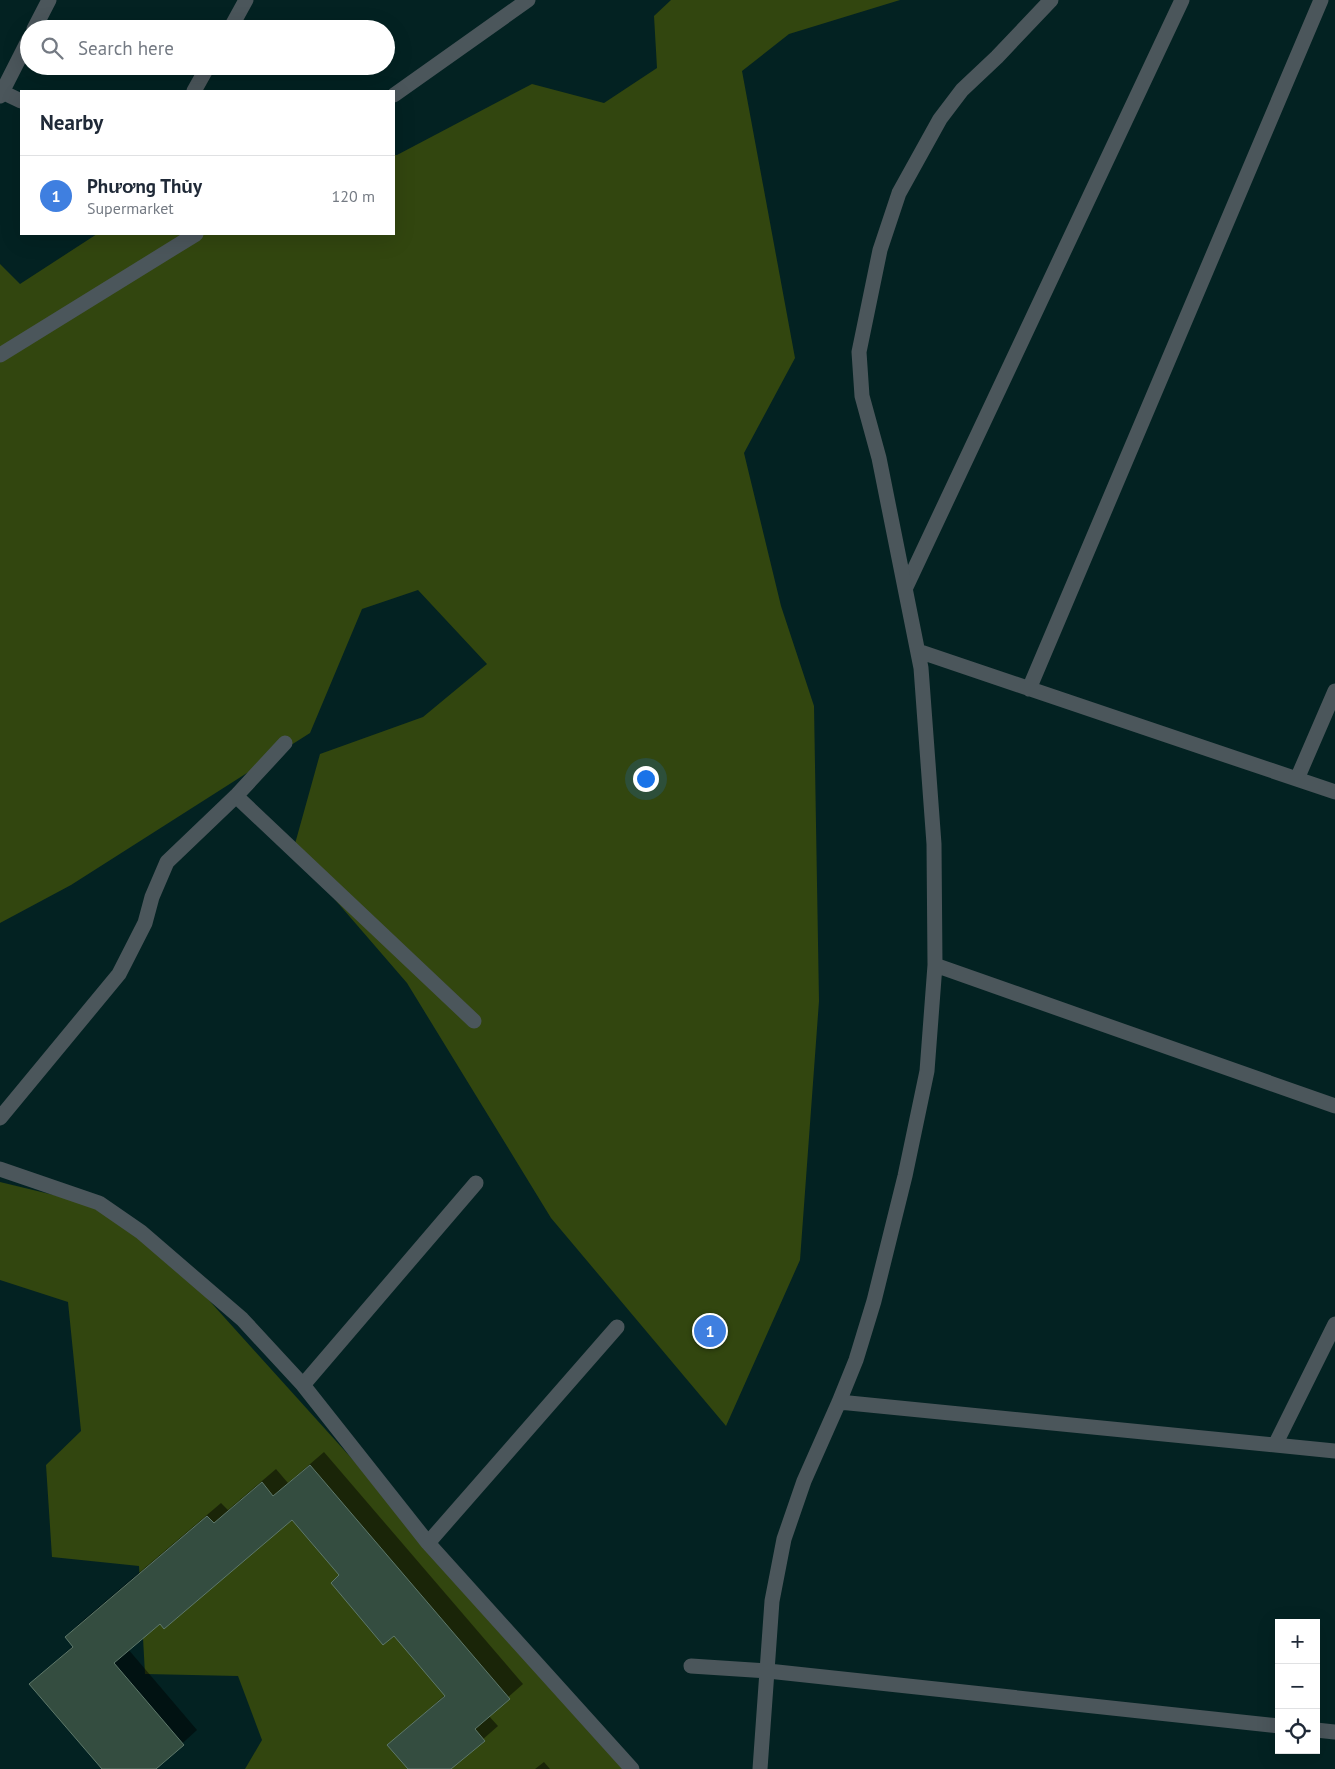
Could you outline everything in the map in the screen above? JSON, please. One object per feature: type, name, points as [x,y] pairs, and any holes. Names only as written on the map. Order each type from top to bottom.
[{"type":"street","points":[[39,20],[49,0]]},
{"type":"street","points":[[235,20],[246,0]]},
{"type":"street","points":[[395,94],[528,0]]},
{"type":"street","points":[[760,1769],[772,1601],[784,1539],[804,1481],[856,1360],[874,1301],[907,1166],[927,1071],[935,965],[934,844],[921,668],[879,458],[862,396],[859,352],[880,250],[899,193],[940,119],[962,90],[998,57],[1051,0]]},
{"type":"street","points":[[906,587],[1182,0]]},
{"type":"street","points":[[1029,689],[1321,0]]},
{"type":"street","points":[[20,56],[1,93],[20,101]]},
{"type":"street","points":[[195,90],[203,75]]},
{"type":"street","points":[[0,355],[194,235]]},
{"type":"street","points":[[918,651],[1335,792]]},
{"type":"street","points":[[1297,779],[1335,691]]},
{"type":"street","points":[[0,1118],[119,974],[145,923],[152,897],[167,862],[236,796],[285,743]]},
{"type":"street","points":[[236,796],[474,1021]]},
{"type":"street","points":[[935,965],[1335,1106]]},
{"type":"street","points":[[0,1169],[99,1203],[141,1232],[242,1319],[303,1385],[428,1544],[632,1769]]},
{"type":"street","points":[[303,1385],[476,1183]]},
{"type":"street","points":[[1275,1445],[1335,1324]]},
{"type":"street","points":[[428,1544],[617,1327]]},
{"type":"street","points":[[839,1402],[1335,1451]]},
{"type":"street","points":[[691,1666],[768,1671],[1275,1726]]},
{"type":"street","points":[[1320,1730],[1335,1732]]},
{"type":"green space","points":[[671,0],[900,0],[789,34],[742,71],[795,358],[744,453],[781,606],[814,706],[819,1001],[800,1260],[726,1426],[551,1218],[407,983],[293,851],[320,754],[423,717],[487,664],[418,590],[362,609],[310,733],[71,885],[0,923],[0,264],[20,284],[95,235],[395,235],[395,155],[532,84],[604,103],[657,68],[654,16]]},
{"type":"green space","points":[[0,1182],[116,1210],[206,1297],[632,1769],[245,1769],[262,1740],[238,1676],[145,1674],[139,1566],[52,1557],[46,1465],[81,1431],[68,1302],[0,1280]]},
{"type":"building","points":[[310,1465],[510,1699],[475,1729],[485,1741],[451,1769],[408,1769],[387,1745],[445,1696],[394,1636],[383,1645],[331,1583],[339,1575],[292,1520],[164,1629],[160,1624],[114,1663],[184,1745],[156,1769],[102,1769],[29,1684],[73,1647],[65,1637],[207,1516],[214,1523],[262,1482],[273,1496]]},
{"type":"place","name":"Phương Thủy","points":[[710,1331]]}]
